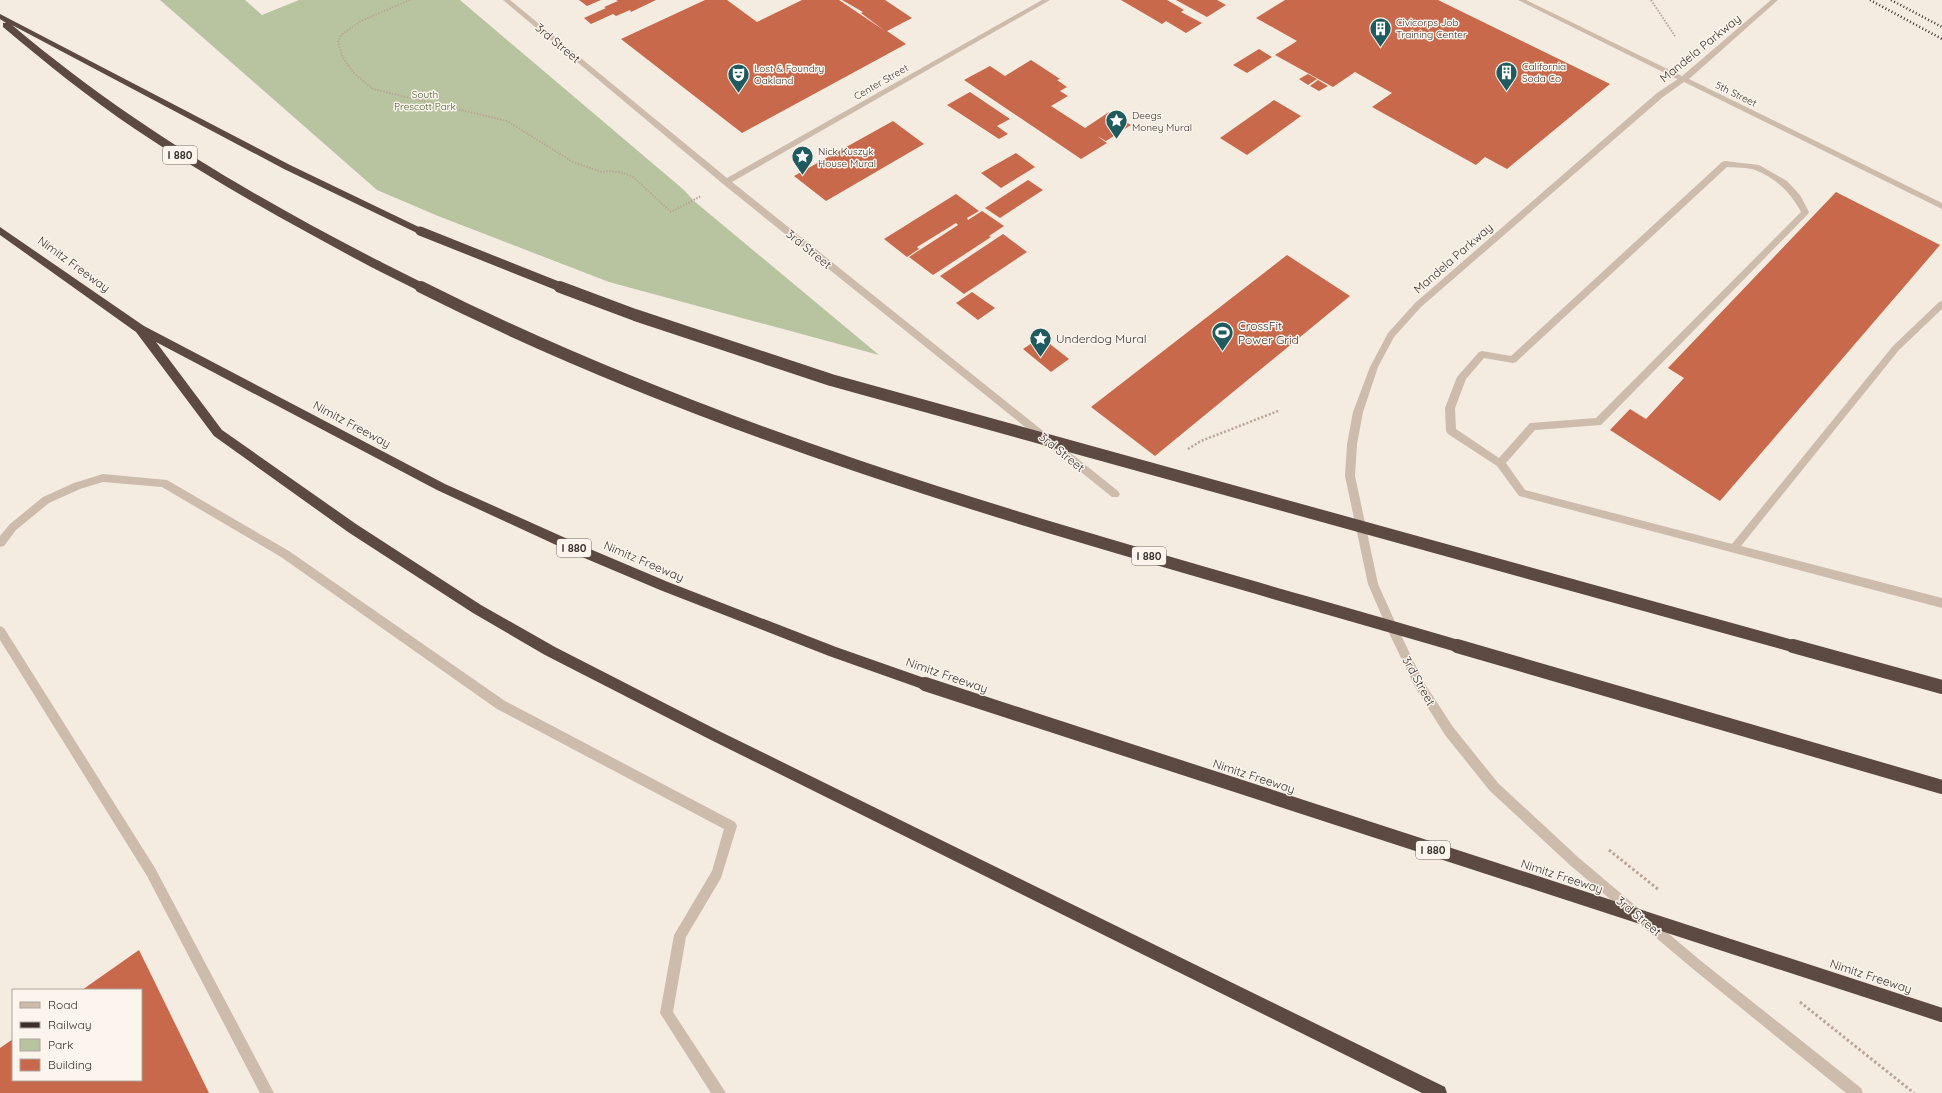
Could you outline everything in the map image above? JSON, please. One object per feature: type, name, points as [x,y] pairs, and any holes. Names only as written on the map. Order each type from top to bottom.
[{"type":"highway","points":[[0,18],[287,167],[420,231],[519,272],[612,307],[831,380],[1942,687]]},
{"type":"highway","name":"I 880","points":[[0,18],[83,88],[164,144],[245,194],[377,265],[466,310],[606,372],[737,423],[887,476],[1051,527],[1942,787]]},
{"type":"highway","name":"Nimitz Freeway","points":[[0,230],[140,329],[441,487],[593,556],[747,619],[834,652],[932,686],[1942,1015]]},
{"type":"highway","points":[[140,329],[218,433],[327,511],[410,567],[477,609],[550,651],[716,736],[1439,1093]]},
{"type":"street","name":"3rd Street","points":[[506,0],[726,182],[1115,494]]},
{"type":"street","name":"Center Street","points":[[726,182],[1047,0]]},
{"type":"street","name":"5th Street","points":[[1521,0],[1942,206]]},
{"type":"street","name":"Mandela Parkway","points":[[1395,635],[1373,584],[1350,476],[1352,444],[1358,412],[1374,367],[1391,335],[1418,305],[1660,95],[1684,79],[1775,0]]},
{"type":"street","points":[[1500,463],[1533,426],[1598,422],[1805,212],[1797,196],[1784,183],[1756,167],[1725,164],[1513,360],[1482,354],[1462,377],[1450,408],[1452,431],[1500,463],[1522,493],[1942,603]]},
{"type":"street","points":[[1734,548],[1896,348],[1942,304]]},
{"type":"street","points":[[0,543],[13,527],[46,500],[77,486],[103,478],[164,483],[285,554],[501,706],[731,826],[717,874],[680,935],[666,1013],[719,1093]]},
{"type":"street","points":[[0,631],[151,872],[266,1093]]},
{"type":"street","name":"3rd Street","points":[[1395,635],[1419,684],[1449,731],[1494,787],[1598,882],[1697,965],[1856,1093]]},
{"type":"path","points":[[410,0],[365,18],[341,35],[338,44],[340,52],[347,65],[357,77],[373,89],[468,110],[507,121],[573,162],[602,172],[624,173],[633,177],[671,212],[726,182]]},
{"type":"path","points":[[1651,0],[1674,36]]},
{"type":"path","points":[[1603,845],[1665,895]]},
{"type":"path","points":[[1796,998],[1914,1093]]},
{"type":"green space","name":"South Prescott Park","points":[[160,0],[245,0],[262,15],[299,0],[460,0],[684,190],[694,201],[879,355],[609,282],[438,216],[377,190]]},
{"type":"building","points":[[579,0],[601,0],[587,6]]},
{"type":"building","points":[[616,0],[656,0],[631,12],[630,10],[616,16],[613,14],[591,24],[584,18],[618,1]]},
{"type":"building","points":[[705,0],[727,0],[757,22],[802,0],[839,0],[885,31],[861,13],[863,12],[842,0],[885,0],[912,18],[887,31],[906,44],[742,133],[621,39]]},
{"type":"building","points":[[1121,0],[1167,0],[1184,10],[1181,12],[1202,23],[1186,33],[1166,21],[1162,24]]},
{"type":"building","points":[[1176,0],[1217,0],[1226,5],[1207,17]]},
{"type":"building","points":[[1285,0],[1438,0],[1610,84],[1507,169],[1485,157],[1476,165],[1372,107],[1392,93],[1355,72],[1333,87],[1275,55],[1297,41],[1256,18]]},
{"type":"building","points":[[1259,49],[1272,57],[1247,73],[1233,65]]},
{"type":"building","points":[[1031,60],[1060,79],[1057,80],[1067,87],[1060,91],[1068,96],[1051,106],[1085,128],[1109,112],[1131,125],[1106,141],[1097,136],[1107,143],[1081,159],[964,80],[990,66],[1005,76]]},
{"type":"building","points":[[1308,74],[1317,79],[1308,85],[1299,79]]},
{"type":"building","points":[[1318,80],[1328,86],[1319,91],[1310,86]]},
{"type":"building","points":[[970,92],[1010,119],[997,126],[1008,134],[999,139],[947,105]]},
{"type":"building","points":[[1274,100],[1301,116],[1247,155],[1220,138]]},
{"type":"building","points":[[893,121],[924,144],[826,201],[794,176]]},
{"type":"building","points":[[1016,153],[1035,167],[1001,188],[981,173]]},
{"type":"building","points":[[1028,180],[1043,190],[1000,218],[985,208]]},
{"type":"building","points":[[1836,192],[1940,245],[1720,501],[1610,430],[1630,409],[1646,419],[1684,378],[1668,368]]},
{"type":"building","points":[[956,194],[979,211],[967,218],[968,220],[982,211],[1004,226],[989,236],[991,237],[933,275],[909,257],[958,225],[956,223],[917,247],[919,249],[907,257],[884,239]]},
{"type":"building","points":[[1003,234],[1027,252],[964,294],[940,276]]},
{"type":"building","name":"CrossFit Power Grid","points":[[1287,255],[1350,296],[1155,456],[1091,407]]},
{"type":"building","points":[[972,292],[995,308],[978,320],[956,303]]},
{"type":"building","points":[[1041,337],[1069,359],[1051,372],[1023,349]]},
{"type":"building","points":[[139,950],[209,1093],[0,1093],[0,1048],[12,1040],[12,1081],[142,1081],[142,989],[83,989]]},
{"type":"railway","points":[[1870,0],[1942,39]]},
{"type":"railway","points":[[1891,0],[1942,27]]},
{"type":"place","name":"Civicorps Job Training Center","points":[[1380,48]]},
{"type":"place","name":"California Soda Co","points":[[1507,92]]},
{"type":"place","name":"Lost & Foundry Oakland","points":[[739,94]]},
{"type":"place","name":"Deegs Money Mural","points":[[1116,140]]},
{"type":"place","name":"Nick Kuszyk House Mural","points":[[802,176]]},
{"type":"place","name":"CrossFit Power Grid","points":[[1223,352]]},
{"type":"place","name":"Underdog Mural","points":[[1041,358]]}]
